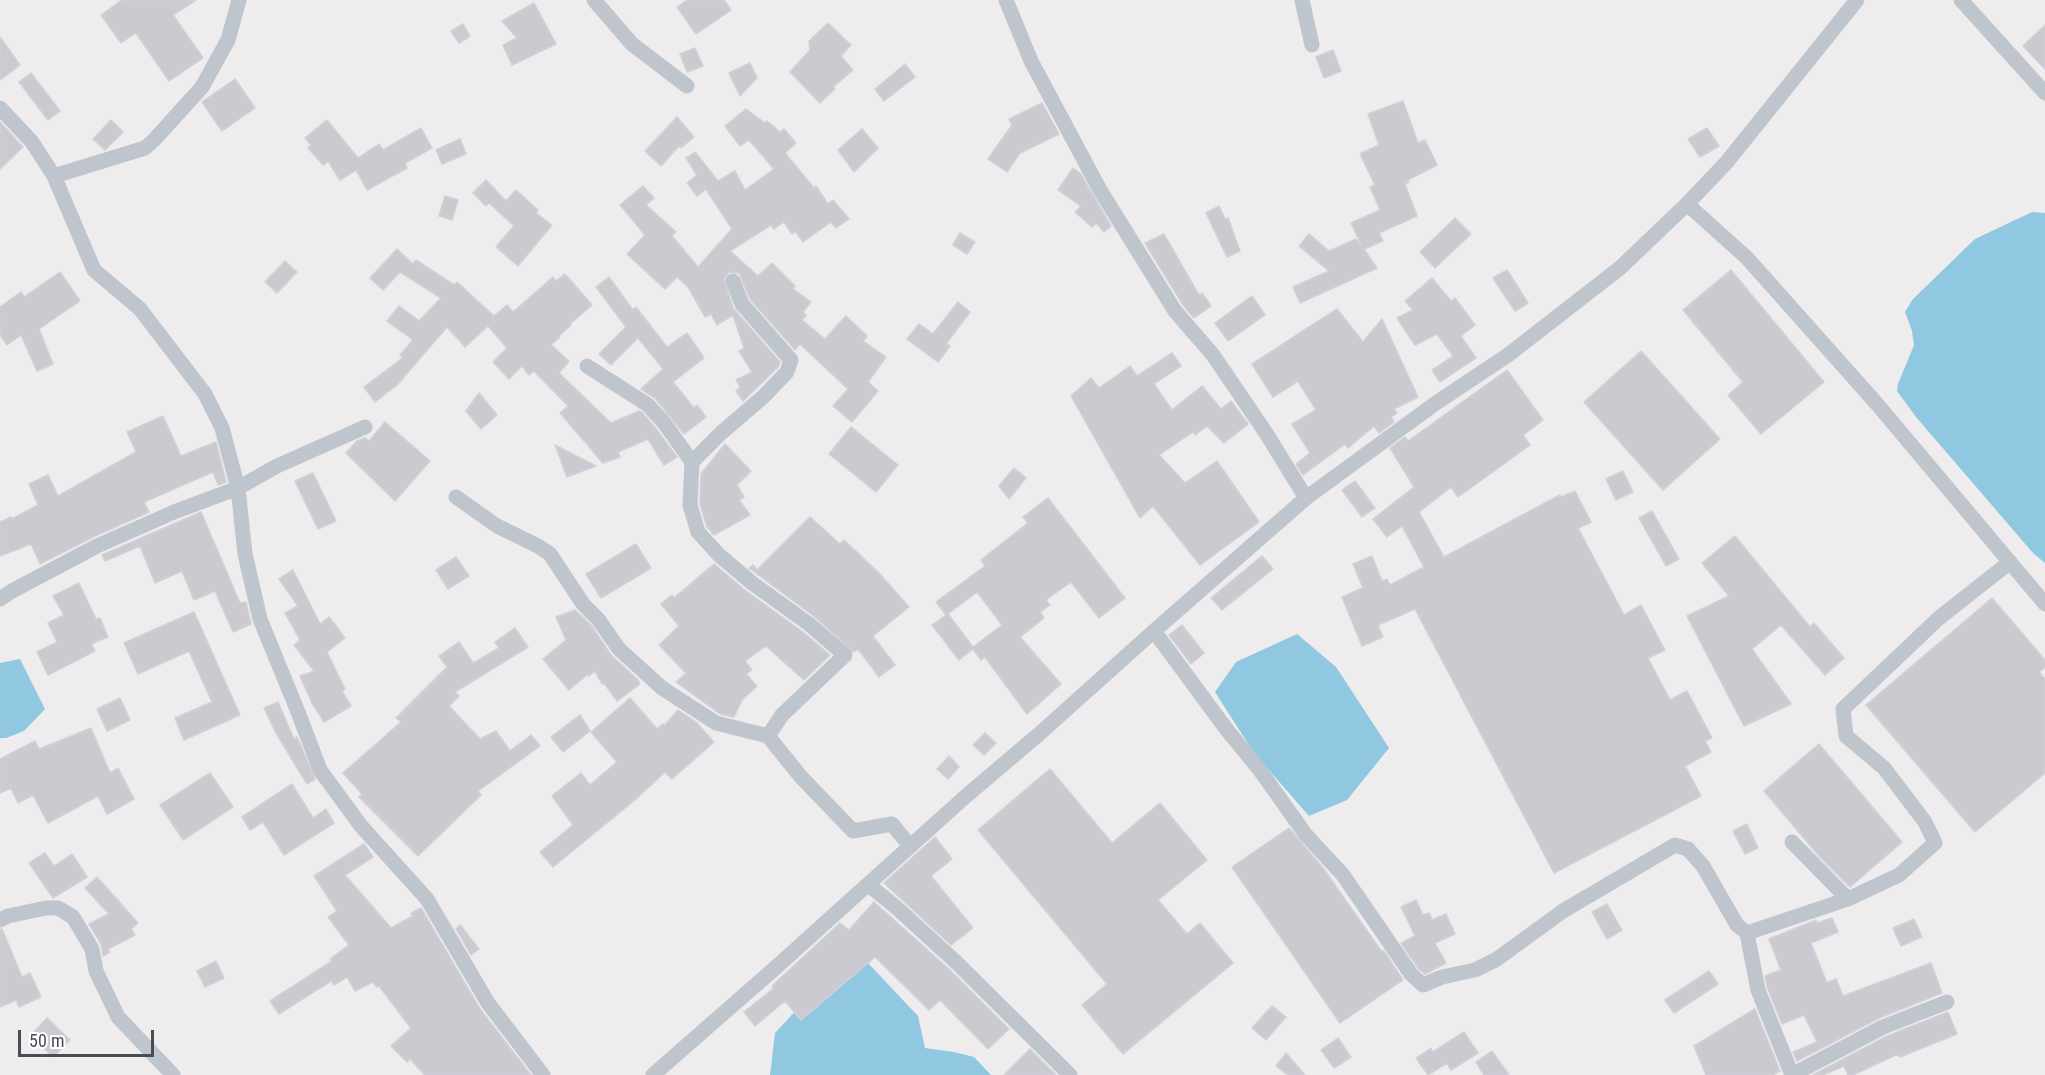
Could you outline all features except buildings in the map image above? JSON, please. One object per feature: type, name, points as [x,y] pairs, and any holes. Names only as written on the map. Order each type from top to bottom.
[{"type":"street","points":[[54,176],[145,148],[154,140],[202,87],[228,40],[239,0]]},
{"type":"street","points":[[594,0],[633,44],[687,86]]},
{"type":"street","points":[[1006,0],[1030,61],[1100,190],[1175,311],[1213,355],[1306,498]]},
{"type":"street","points":[[1302,0],[1312,45]]},
{"type":"street","points":[[653,1075],[1306,498],[1436,403],[1508,355],[1620,268],[1726,163],[1857,0]]},
{"type":"street","points":[[1961,0],[2045,93]]},
{"type":"street","points":[[0,108],[32,142],[54,176],[94,270],[140,309],[205,394],[222,429],[238,489],[244,554],[260,619],[320,770],[361,826],[427,899],[488,1003],[543,1075]]},
{"type":"street","points":[[1687,204],[1747,258],[1876,404],[2045,604]]},
{"type":"street","points":[[692,462],[721,433],[763,397],[787,372],[791,360],[742,304],[733,281]]},
{"type":"street","points":[[586,366],[648,405],[665,424],[692,462],[690,505],[698,532],[719,555],[752,583],[809,624],[845,655],[782,715],[768,736]]},
{"type":"street","points":[[0,599],[97,546],[174,512],[238,489],[277,466],[365,427]]},
{"type":"street","points":[[456,497],[496,526],[550,554],[583,604],[598,619],[619,649],[662,688],[716,723],[768,736],[801,777],[852,831],[892,824],[910,846]]},
{"type":"street","points":[[1746,933],[1848,899],[1899,875],[1935,843],[1925,822],[1884,768],[1846,736],[1843,709],[1939,618],[2010,562]]},
{"type":"street","points":[[1154,631],[1306,835],[1343,875],[1411,974],[1424,985],[1442,977],[1475,970],[1497,959],[1563,911],[1676,845],[1688,849],[1702,866],[1737,925],[1746,933],[1758,990],[1792,1075],[1883,1027],[1947,1002]]},
{"type":"street","points":[[1792,842],[1848,899]]},
{"type":"street","points":[[869,885],[958,964],[1070,1075]]},
{"type":"street","points":[[0,920],[8,916],[46,908],[58,908],[73,917],[92,949],[96,971],[118,1017],[173,1075]]},
{"type":"water","points":[[2032,212],[2045,213],[2045,563],[2033,553],[1916,417],[1897,391],[1914,345],[1905,312],[1913,299],[1975,239]]},
{"type":"water","points":[[1297,634],[1336,667],[1389,748],[1347,800],[1309,816],[1254,753],[1215,692],[1236,662]]},
{"type":"water","points":[[20,659],[45,709],[24,731],[0,738],[0,663]]},
{"type":"water","points":[[868,963],[918,1016],[925,1048],[974,1057],[991,1075],[770,1075],[775,1033],[801,1005],[840,972]]}]
